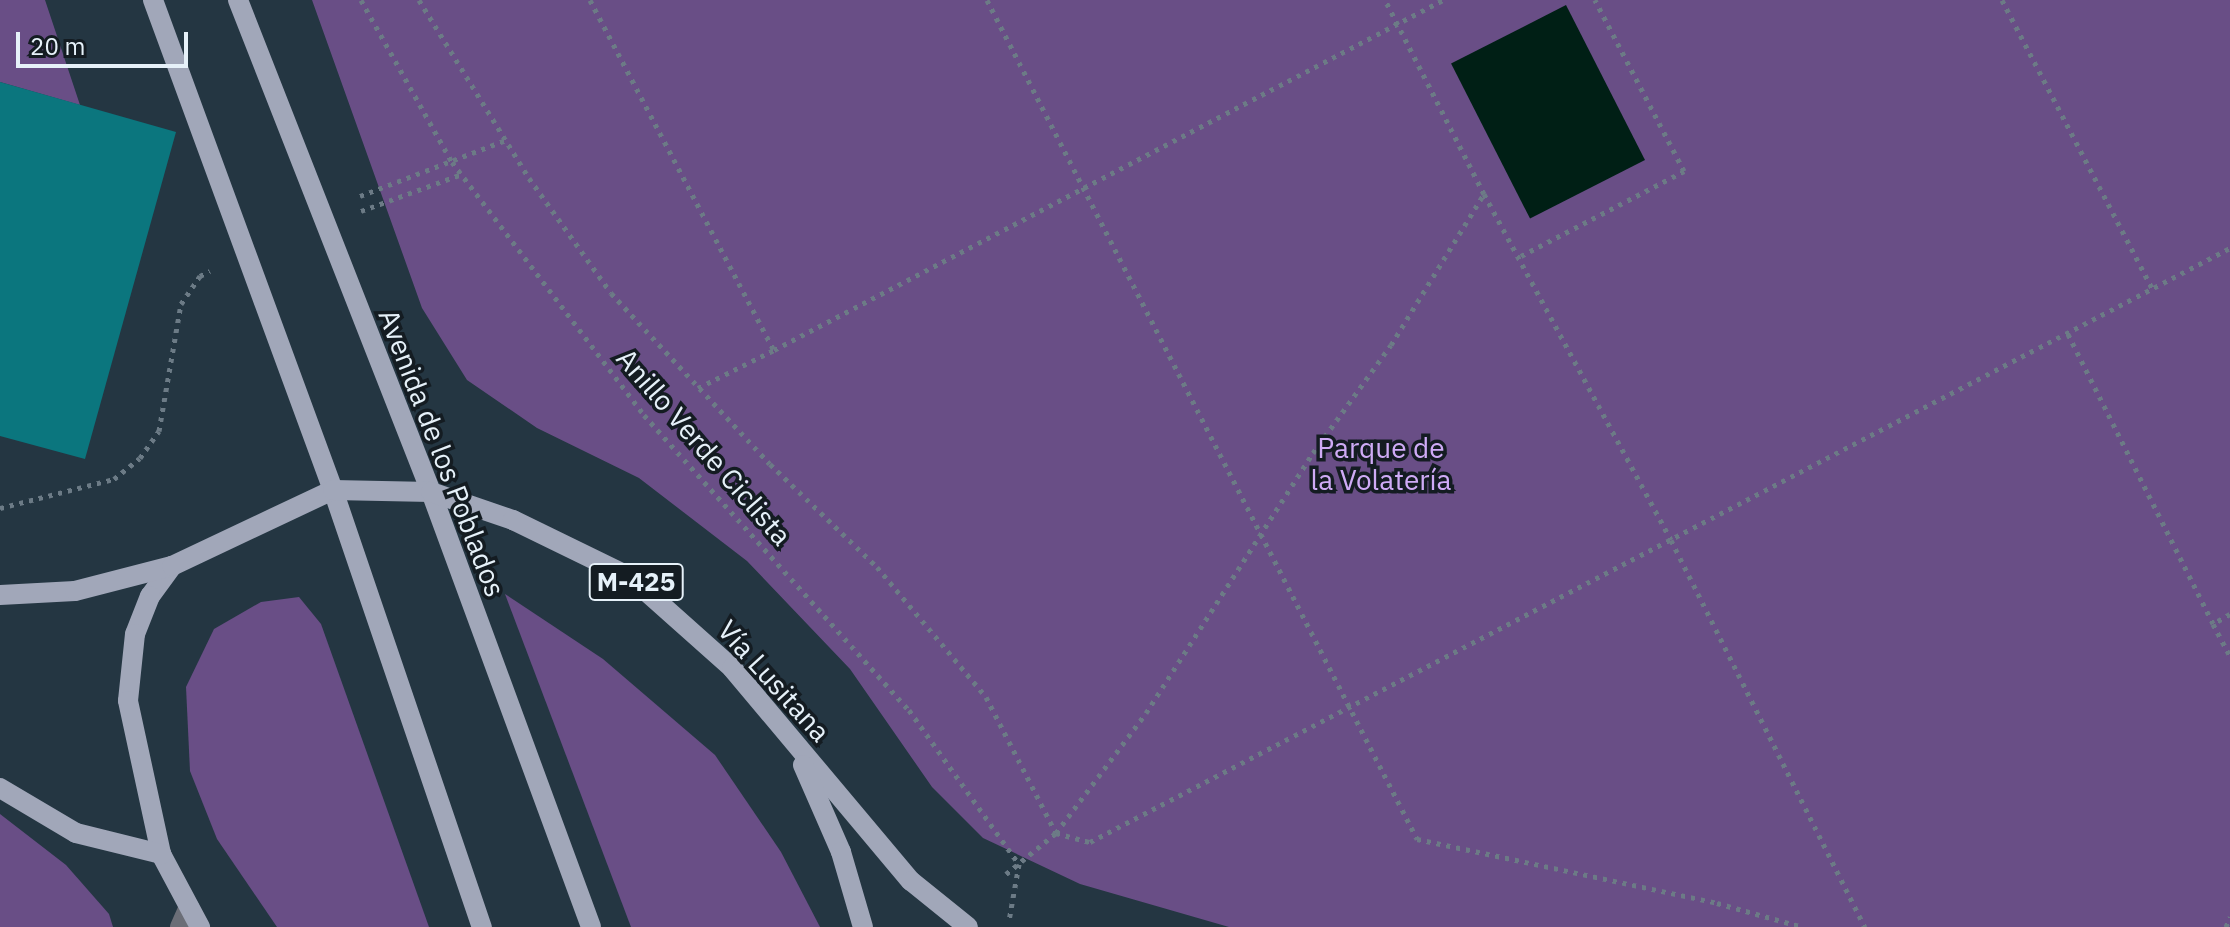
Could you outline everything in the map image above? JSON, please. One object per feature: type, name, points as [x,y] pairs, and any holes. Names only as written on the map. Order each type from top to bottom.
[{"type":"main road","points":[[153,0],[333,490],[482,927]]},
{"type":"main road","name":"Avenida de los Poblados","points":[[238,0],[431,492],[591,927]]},
{"type":"main road","name":"Vía Lusitana","points":[[0,595],[75,591],[172,566],[333,490],[431,492],[513,520],[630,577],[732,668],[911,881],[968,927]]},
{"type":"main road","name":"M-425","points":[[161,854],[128,701],[135,634],[150,596],[172,566]]},
{"type":"main road","name":"M-425","points":[[793,743],[841,852],[863,927]]},
{"type":"main road","points":[[0,788],[76,833],[161,854],[200,927]]},
{"type":"street","points":[[180,927],[189,907]]},
{"type":"path","name":"Anillo Verde Ciclista","points":[[361,0],[452,162],[644,415],[909,710],[1019,864]]},
{"type":"path","points":[[419,0],[506,140],[611,293],[698,388],[877,567],[986,697],[1056,833],[1090,842],[1346,705],[1671,540],[2230,248]]},
{"type":"path","points":[[590,0],[774,350]]},
{"type":"path","points":[[987,0],[1417,839],[1717,903],[1803,927]]},
{"type":"path","points":[[1385,0],[1484,194],[1521,256],[1671,540],[1865,927]]},
{"type":"path","points":[[698,388],[1443,0]]},
{"type":"path","points":[[1521,256],[1684,171],[1595,0]]},
{"type":"path","points":[[2002,0],[2152,288]]},
{"type":"path","points":[[360,196],[506,140]]},
{"type":"path","points":[[355,214],[462,174]]},
{"type":"path","points":[[1006,874],[1056,833],[1146,713],[1260,536],[1391,345],[1484,194]]},
{"type":"path","points":[[0,508],[114,479],[140,458],[159,431],[181,304],[200,276],[217,268]]},
{"type":"path","points":[[2068,334],[2230,656]]},
{"type":"path","points":[[2213,624],[2230,614]]},
{"type":"path","points":[[1011,907],[1019,864]]},
{"type":"path","points":[[2226,927],[2230,917]]},
{"type":"green space","points":[[0,0],[45,0],[80,105],[0,82]]},
{"type":"green space","name":"Parque de la Volatería","points":[[312,0],[2230,0],[2230,927],[1229,927],[1080,884],[983,838],[932,787],[850,669],[747,561],[639,478],[537,428],[467,380],[422,308]]},
{"type":"green space","points":[[505,594],[603,659],[715,755],[781,852],[820,927],[631,927]]},
{"type":"green space","points":[[299,597],[321,624],[429,927],[277,927],[217,839],[190,771],[186,687],[214,629],[261,602]]},
{"type":"green space","points":[[0,814],[66,865],[109,914],[113,927],[0,927]]},
{"type":"shaded area","points":[[1566,5],[1645,160],[1530,219],[1451,64]]},
{"type":"building","points":[[0,82],[176,132],[85,459],[0,436]]}]
